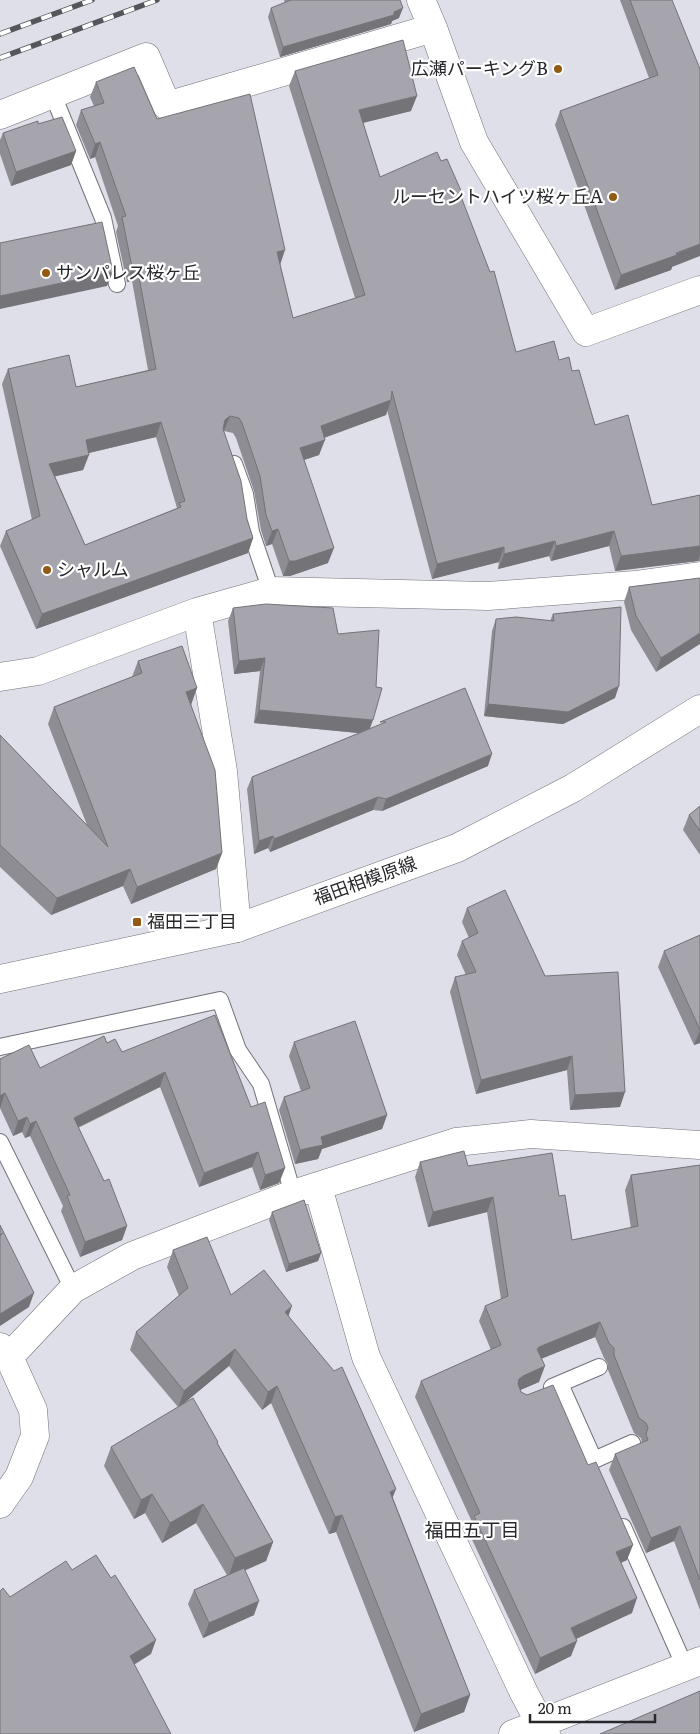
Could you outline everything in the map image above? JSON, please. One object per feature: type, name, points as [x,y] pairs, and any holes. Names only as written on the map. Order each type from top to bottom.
[{"type":"street","points":[[422,0],[474,142],[586,332],[700,290]]},
{"type":"street","points":[[0,115],[146,57],[168,106],[433,28]]},
{"type":"street","points":[[0,677],[38,671],[197,612],[271,591],[488,596],[635,585],[700,576]]},
{"type":"street","points":[[197,612],[223,771],[237,928]]},
{"type":"street","name":"福田相模原線","points":[[0,979],[237,928],[457,848],[573,788],[700,709]]},
{"type":"street","points":[[0,1504],[19,1477],[35,1436],[33,1410],[4,1352],[74,1289],[132,1256],[305,1190],[456,1142],[531,1134],[700,1145]]},
{"type":"street","points":[[305,1190],[366,1357],[524,1693],[544,1729]]},
{"type":"street","points":[[513,1734],[544,1729],[692,1664]]},
{"type":"lane","points":[[53,94],[104,218],[117,284]]},
{"type":"lane","points":[[230,450],[244,494],[251,532],[271,591]]},
{"type":"lane","points":[[0,1047],[220,1000],[238,1050],[261,1084],[305,1190]]},
{"type":"lane","points":[[0,1142],[74,1289]]},
{"type":"lane","points":[[537,1394],[599,1367]]},
{"type":"lane","points":[[560,1384],[601,1477]]},
{"type":"lane","points":[[594,1460],[632,1443]]},
{"type":"lane","points":[[617,1512],[692,1664]]},
{"type":"building","points":[[291,0],[400,0],[403,8],[394,12],[394,15],[283,47],[271,8]]},
{"type":"building","points":[[630,0],[672,0],[700,69],[700,244],[676,253],[677,255],[621,275],[560,111],[658,75]]},
{"type":"building","points":[[403,40],[417,96],[359,110],[380,177],[437,152],[441,161],[447,159],[462,193],[460,194],[490,272],[494,271],[516,352],[554,341],[559,360],[569,357],[572,371],[579,370],[595,425],[628,415],[652,505],[700,495],[700,546],[621,556],[614,531],[556,546],[555,541],[504,554],[504,547],[437,564],[392,391],[391,400],[321,426],[325,440],[300,448],[334,548],[295,561],[289,561],[278,529],[272,531],[266,515],[260,476],[242,423],[239,418],[230,416],[225,420],[223,429],[241,481],[247,519],[253,538],[42,614],[6,531],[40,516],[8,369],[69,355],[76,387],[156,369],[137,266],[132,267],[122,217],[126,216],[100,142],[95,144],[81,110],[104,103],[96,82],[134,67],[157,119],[250,94],[285,250],[277,252],[293,318],[365,295],[295,71]],"holes":[[[161,422],[185,501],[179,503],[181,507],[85,545],[49,464],[89,455],[86,440]]]},
{"type":"building","points":[[62,117],[76,151],[16,172],[3,133],[38,121],[38,124]]},
{"type":"building","name":"サンパレス桜ヶ丘","points":[[102,222],[113,272],[0,296],[0,243]]},
{"type":"building","points":[[700,578],[700,633],[661,658],[636,616],[629,587]]},
{"type":"building","points":[[266,604],[333,608],[338,634],[379,630],[376,687],[382,688],[373,720],[259,710],[265,658],[239,661],[233,608]]},
{"type":"building","points":[[621,607],[619,686],[568,712],[488,704],[496,619],[516,617],[554,621],[553,614]]},
{"type":"building","points":[[182,646],[197,688],[186,692],[215,770],[222,853],[137,887],[130,869],[57,898],[0,845],[0,735],[108,847],[54,707],[142,673],[138,661]]},
{"type":"building","points":[[465,688],[492,754],[386,799],[378,797],[274,839],[273,836],[259,841],[252,777]]},
{"type":"building","points":[[700,806],[700,831],[689,815]]},
{"type":"building","points":[[505,890],[545,976],[618,972],[625,1092],[575,1095],[572,1056],[481,1080],[455,977],[476,972],[462,941],[478,933],[467,908]]},
{"type":"building","points":[[700,935],[700,1030],[664,951]]},
{"type":"building","points":[[215,1015],[251,1107],[265,1102],[285,1168],[265,1175],[258,1152],[204,1173],[165,1072],[74,1118],[104,1181],[109,1179],[127,1226],[85,1242],[67,1196],[70,1195],[36,1121],[30,1124],[27,1117],[18,1121],[5,1093],[0,1096],[0,1059],[29,1045],[40,1068],[104,1036],[107,1043],[115,1039],[122,1052]]},
{"type":"building","points":[[355,1021],[387,1115],[321,1137],[323,1145],[300,1150],[284,1097],[310,1088],[294,1042]]},
{"type":"building","points":[[464,1151],[468,1166],[552,1153],[559,1196],[565,1195],[572,1240],[638,1226],[631,1175],[700,1165],[700,1580],[680,1526],[651,1538],[615,1454],[648,1440],[646,1434],[648,1428],[646,1423],[639,1418],[614,1355],[614,1348],[609,1343],[600,1322],[539,1347],[537,1349],[545,1366],[519,1379],[518,1384],[521,1392],[527,1395],[553,1385],[588,1465],[596,1462],[633,1545],[616,1552],[637,1598],[571,1628],[577,1641],[540,1658],[474,1516],[480,1513],[421,1381],[501,1345],[485,1306],[508,1296],[493,1197],[433,1212],[420,1162]]},
{"type":"building","points":[[304,1200],[321,1253],[289,1264],[272,1212]]},
{"type":"building","points":[[0,1225],[34,1293],[0,1314],[0,1236],[3,1233],[0,1235]]},
{"type":"building","points":[[207,1237],[231,1295],[264,1270],[292,1306],[285,1312],[334,1371],[342,1367],[396,1489],[390,1492],[470,1695],[421,1714],[342,1515],[335,1517],[277,1386],[268,1392],[235,1349],[184,1391],[136,1332],[188,1288],[173,1250]]},
{"type":"building","points":[[193,1398],[273,1542],[235,1558],[203,1504],[170,1523],[152,1494],[141,1500],[111,1447]]},
{"type":"building","points":[[96,1555],[111,1578],[115,1575],[156,1640],[130,1656],[171,1734],[0,1734],[0,1591],[3,1588],[10,1597],[66,1561],[72,1570]]},
{"type":"building","points":[[244,1568],[259,1601],[209,1623],[194,1590]]},
{"type":"building","points":[[700,1691],[700,1734],[600,1734]]},
{"type":"railway","points":[[0,34],[92,0]]},
{"type":"railway","points":[[0,58],[157,0]]},
{"type":"place","name":"広瀬パーキングB","points":[[558,69]]},
{"type":"place","name":"ルーセントハイツ桜ヶ丘A","points":[[613,197]]},
{"type":"place","name":"サンパレス桜ヶ丘","points":[[46,273]]},
{"type":"place","name":"シャルム","points":[[47,570]]},
{"type":"place","name":"福田三丁目","points":[[137,922]]},
{"type":"district","name":"福田五丁目","points":[[472,1530]]}]
